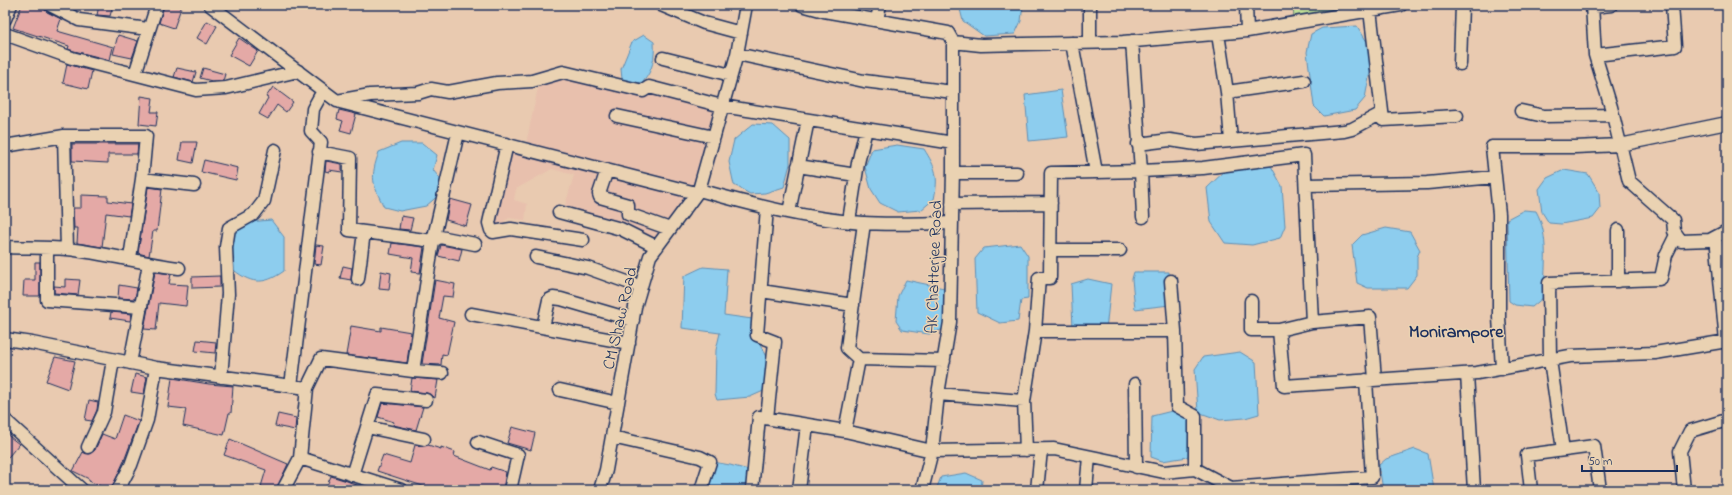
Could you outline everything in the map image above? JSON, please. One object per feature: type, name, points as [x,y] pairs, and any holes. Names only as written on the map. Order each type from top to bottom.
[{"type":"street","points":[[5,19],[11,5]]},
{"type":"street","points":[[50,5],[79,20],[148,30]]},
{"type":"street","points":[[135,74],[157,5]]},
{"type":"street","points":[[210,5],[337,101],[606,170],[767,208],[864,223],[952,223]]},
{"type":"street","points":[[661,5],[704,23],[741,33]]},
{"type":"street","name":"CM Shaw Road","points":[[600,490],[606,470],[633,320],[650,256],[658,247],[697,191],[737,54],[746,5]]},
{"type":"street","points":[[802,5],[846,10],[877,20],[948,32],[953,42],[981,45],[1132,41],[1218,34],[1247,31],[1401,5]]},
{"type":"street","points":[[877,20],[880,5]]},
{"type":"street","points":[[1090,5],[1090,42]]},
{"type":"street","points":[[1246,5],[1247,31]]},
{"type":"street","points":[[1460,64],[1462,5]]},
{"type":"street","points":[[1611,5],[1592,6],[1595,55],[1613,115],[1629,182],[1673,220],[1674,231],[1681,241],[1710,240],[1727,231]]},
{"type":"street","points":[[1595,55],[1674,46],[1672,5]]},
{"type":"street","points":[[1370,10],[1383,120],[1458,116]]},
{"type":"street","points":[[5,34],[72,58],[196,90],[226,88],[298,71]]},
{"type":"street","points":[[1218,34],[1227,92],[1231,141]]},
{"type":"street","points":[[1132,41],[1143,217]]},
{"type":"street","name":"AK Chatterjee Road","points":[[922,490],[932,451],[938,394],[950,322],[953,173],[953,42]]},
{"type":"street","points":[[1072,43],[1096,172]]},
{"type":"street","points":[[737,54],[864,81],[953,92]]},
{"type":"street","points":[[664,58],[731,75]]},
{"type":"street","points":[[337,101],[370,95],[418,93],[431,89],[448,92],[497,83],[532,81],[563,72],[643,91],[649,87],[722,106],[953,143]]},
{"type":"street","points":[[1227,92],[1304,81]]},
{"type":"street","points":[[291,386],[321,142],[311,131],[313,109],[323,91]]},
{"type":"street","points":[[1521,111],[1544,116],[1613,115]]},
{"type":"street","points":[[1138,144],[1170,140],[1196,144],[1344,131],[1352,129],[1382,113]]},
{"type":"street","points":[[617,116],[714,136]]},
{"type":"street","points":[[789,212],[808,120]]},
{"type":"street","points":[[1502,369],[1499,317],[1499,214],[1492,147],[1575,147],[1620,145],[1727,122]]},
{"type":"street","points":[[849,221],[856,175],[866,129]]},
{"type":"street","points":[[413,371],[433,241],[458,133]]},
{"type":"street","points":[[64,136],[66,249]]},
{"type":"street","points":[[5,146],[64,136],[146,136],[142,179],[130,258]]},
{"type":"street","points":[[507,144],[489,223],[491,230],[494,232],[511,228],[584,240]]},
{"type":"street","points":[[221,377],[228,294],[226,247],[229,228],[254,214],[264,201],[275,150]]},
{"type":"street","points":[[319,152],[350,158],[349,230],[433,241],[440,237],[475,244]]},
{"type":"street","points":[[1026,450],[1024,400],[1035,331],[1039,278],[1050,278],[1051,173],[1203,168],[1304,154],[1312,322]]},
{"type":"street","points":[[798,166],[856,175]]},
{"type":"street","points":[[606,170],[599,194],[600,197],[628,205],[628,214],[670,229]]},
{"type":"street","points":[[953,173],[1017,173]]},
{"type":"street","points":[[1306,185],[1427,183],[1495,177]]},
{"type":"street","points":[[142,179],[194,185]]},
{"type":"street","points":[[952,204],[1051,203]]},
{"type":"street","points":[[767,208],[757,335],[775,342],[767,418]]},
{"type":"street","points":[[559,212],[621,229],[658,247]]},
{"type":"street","points":[[864,223],[847,348],[859,359],[944,361]]},
{"type":"street","points":[[1618,230],[1618,281]]},
{"type":"street","points":[[358,279],[364,232]]},
{"type":"street","points":[[1563,450],[1550,360],[1549,283],[1657,280],[1661,278],[1666,255],[1676,235]]},
{"type":"street","points":[[1279,330],[1284,386],[1467,374],[1570,356],[1655,354],[1726,341],[1716,237]]},
{"type":"street","points":[[5,247],[66,249],[130,258],[149,264],[179,268]]},
{"type":"street","points":[[47,248],[47,300],[141,307]]},
{"type":"street","points":[[1051,250],[1120,250]]},
{"type":"street","points":[[536,257],[588,268],[641,287]]},
{"type":"street","points":[[130,363],[149,264]]},
{"type":"street","points":[[1171,281],[1175,332],[1177,406],[1195,416],[1195,469]]},
{"type":"street","points":[[761,290],[853,305]]},
{"type":"street","points":[[543,327],[549,300],[552,298],[561,299],[633,320]]},
{"type":"street","points":[[752,490],[759,417],[845,431],[932,451],[1054,450],[1164,472],[1195,469],[1214,485],[1231,488],[1348,484],[1372,477],[1370,317],[1312,322],[1279,330],[1251,330],[1251,301]]},
{"type":"street","points":[[471,314],[629,343]]},
{"type":"street","points":[[1035,331],[1175,332]]},
{"type":"street","points":[[5,339],[156,368],[307,388]]},
{"type":"street","points":[[283,490],[300,458],[307,388],[321,359],[413,371],[442,373]]},
{"type":"street","points":[[845,431],[859,359]]},
{"type":"street","points":[[88,447],[104,412],[113,360]]},
{"type":"street","points":[[118,490],[131,466],[147,420],[156,368]]},
{"type":"street","points":[[1467,374],[1474,490]]},
{"type":"street","points":[[1135,384],[1136,467]]},
{"type":"street","points":[[560,390],[618,403]]},
{"type":"street","points":[[938,394],[1024,400]]},
{"type":"street","points":[[352,475],[377,395],[426,400]]},
{"type":"street","points":[[5,420],[82,490]]},
{"type":"street","points":[[1684,490],[1680,451],[1690,431],[1727,420]]},
{"type":"street","points":[[799,490],[808,425]]},
{"type":"street","points":[[367,427],[424,439]]},
{"type":"street","points":[[612,437],[700,457],[710,462],[701,490]]},
{"type":"street","points":[[478,442],[518,454],[510,490]]},
{"type":"street","points":[[1531,490],[1528,455],[1594,446],[1600,490]]},
{"type":"street","points":[[1037,490],[1041,450]]},
{"type":"street","points":[[1086,490],[1089,457]]},
{"type":"street","points":[[300,458],[352,475],[376,486],[401,490]]},
{"type":"shaded area","points":[[566,75],[651,91],[717,109],[704,145],[690,198],[656,243],[564,209],[574,175],[552,169],[516,189],[514,200],[527,204],[525,220],[509,218],[492,230],[511,150],[524,153],[539,83]]},
{"type":"green space","points":[[1293,5],[1382,5],[1294,19]]},
{"type":"water","points":[[959,5],[1023,5],[1021,21],[1015,34],[984,36],[963,21]]},
{"type":"water","points":[[1357,26],[1369,45],[1370,72],[1365,98],[1355,110],[1324,116],[1314,106],[1307,52],[1311,34],[1322,28]]},
{"type":"water","points":[[644,35],[654,42],[653,64],[643,82],[630,84],[622,79],[621,69],[632,42]]},
{"type":"water","points":[[1061,90],[1068,137],[1029,141],[1025,95]]},
{"type":"water","points":[[753,124],[773,125],[790,140],[790,164],[784,187],[765,193],[750,194],[734,185],[729,162],[734,140]]},
{"type":"water","points":[[401,143],[422,143],[437,155],[433,170],[443,182],[440,194],[426,206],[400,211],[384,207],[375,186],[373,174],[379,152]]},
{"type":"water","points":[[897,145],[924,149],[934,167],[936,184],[934,199],[921,210],[898,212],[880,203],[871,189],[865,167],[872,149]]},
{"type":"water","points":[[1270,164],[1282,186],[1285,226],[1280,238],[1252,245],[1225,243],[1211,222],[1207,188],[1230,166]]},
{"type":"water","points":[[1564,170],[1588,174],[1599,192],[1600,209],[1593,218],[1561,224],[1549,223],[1542,212],[1539,189],[1547,178]]},
{"type":"water","points":[[1524,210],[1536,211],[1545,242],[1544,297],[1532,307],[1515,305],[1509,301],[1507,219]]},
{"type":"water","points":[[271,220],[284,237],[284,271],[270,279],[263,281],[250,280],[237,273],[230,267],[229,246],[234,231],[249,222]]},
{"type":"water","points":[[1386,228],[1410,232],[1420,250],[1417,257],[1417,275],[1407,288],[1368,288],[1357,283],[1352,245],[1362,235]]},
{"type":"water","points":[[1020,244],[1028,256],[1028,299],[1021,300],[1018,321],[1000,323],[977,312],[975,259],[984,248]]},
{"type":"water","points":[[703,267],[727,269],[724,315],[752,319],[761,346],[770,362],[768,389],[750,397],[717,400],[715,394],[716,350],[720,333],[682,328],[684,276]]},
{"type":"water","points":[[1134,272],[1169,272],[1170,305],[1135,309],[1132,279]]},
{"type":"water","points":[[1088,279],[1111,284],[1106,330],[1073,328],[1071,284]]},
{"type":"water","points":[[906,280],[944,288],[947,309],[944,329],[929,334],[902,330],[896,321],[898,296]]},
{"type":"water","points":[[1240,352],[1256,362],[1259,414],[1245,418],[1220,420],[1198,412],[1195,369],[1203,357]]},
{"type":"water","points":[[1172,411],[1189,416],[1188,457],[1162,461],[1151,457],[1152,416]]},
{"type":"water","points":[[1415,449],[1428,454],[1434,490],[1383,490],[1379,465],[1386,459]]},
{"type":"water","points":[[713,462],[752,471],[748,490],[705,490]]},
{"type":"water","points":[[966,473],[982,480],[981,490],[936,490],[941,477]]},
{"type":"building","points":[[22,5],[39,5],[47,12],[61,19],[57,31],[113,47],[110,60],[74,51],[68,49],[69,46],[13,28]]},
{"type":"building","points":[[99,5],[113,5],[110,16],[97,15]]},
{"type":"building","points":[[164,5],[182,5],[174,28],[159,23]]},
{"type":"building","points":[[207,21],[217,26],[207,44],[197,38]]},
{"type":"building","points":[[118,35],[138,41],[132,58],[113,54]]},
{"type":"building","points":[[239,38],[258,51],[249,66],[229,55]]},
{"type":"building","points":[[67,64],[92,71],[88,89],[63,83]]},
{"type":"building","points":[[177,68],[196,72],[193,82],[174,77]]},
{"type":"building","points":[[203,68],[225,74],[223,81],[212,81],[200,78]]},
{"type":"building","points":[[273,87],[293,102],[286,112],[277,105],[268,119],[259,114],[268,98],[266,97]]},
{"type":"building","points":[[141,96],[153,98],[151,112],[158,112],[156,126],[139,124]]},
{"type":"building","points":[[339,110],[356,114],[351,133],[340,130],[343,121],[337,119]]},
{"type":"building","points":[[182,142],[197,142],[193,163],[179,160]]},
{"type":"building","points":[[72,144],[138,144],[137,154],[108,154],[108,163],[72,161]]},
{"type":"building","points":[[204,160],[238,168],[236,180],[201,172]]},
{"type":"building","points":[[326,161],[342,164],[342,172],[329,170],[329,172],[325,171]]},
{"type":"building","points":[[148,187],[162,189],[157,231],[153,231],[149,256],[138,253]]},
{"type":"building","points":[[81,195],[108,196],[108,201],[131,204],[129,216],[106,213],[102,247],[77,243],[78,228],[74,228],[73,208],[81,208]]},
{"type":"building","points":[[450,199],[472,205],[466,226],[446,220]]},
{"type":"building","points":[[401,216],[413,218],[410,230],[399,229]]},
{"type":"building","points":[[392,243],[424,247],[420,273],[411,272],[413,258],[390,254]]},
{"type":"building","points":[[316,245],[324,246],[321,265],[314,264]]},
{"type":"building","points":[[441,245],[462,249],[459,261],[438,256]]},
{"type":"building","points":[[35,262],[40,262],[40,296],[23,296],[24,280],[35,280]]},
{"type":"building","points":[[343,266],[352,268],[351,280],[340,278]]},
{"type":"building","points":[[381,271],[391,273],[389,290],[379,289]]},
{"type":"building","points":[[155,272],[171,274],[169,284],[188,285],[186,306],[159,303],[156,330],[144,329]]},
{"type":"building","points":[[220,276],[220,287],[192,288],[192,277]]},
{"type":"building","points":[[65,279],[80,280],[78,295],[54,293],[54,286],[65,287]]},
{"type":"building","points":[[435,280],[455,284],[453,297],[443,296],[439,318],[454,322],[447,355],[442,354],[441,365],[422,364]]},
{"type":"building","points":[[119,285],[137,288],[135,299],[118,298]]},
{"type":"building","points":[[111,312],[132,314],[130,321],[110,318]]},
{"type":"building","points":[[351,326],[381,331],[381,327],[411,332],[407,363],[346,355]]},
{"type":"building","points":[[197,340],[216,342],[215,353],[195,351]]},
{"type":"building","points":[[55,357],[75,361],[68,389],[46,381]]},
{"type":"building","points":[[135,374],[147,377],[144,394],[131,392]]},
{"type":"building","points":[[172,378],[233,386],[231,413],[229,413],[224,435],[183,426],[186,409],[168,407]]},
{"type":"building","points":[[412,378],[438,380],[435,398],[427,393],[410,391]]},
{"type":"building","points":[[89,400],[98,402],[97,410],[92,421],[85,420]]},
{"type":"building","points":[[382,403],[423,407],[416,430],[393,425],[394,422],[378,417]]},
{"type":"building","points":[[278,414],[296,418],[295,430],[275,426]]},
{"type":"building","points":[[123,415],[139,421],[124,461],[111,490],[109,490],[89,481],[89,479],[73,471],[83,452],[89,454],[95,450],[102,434],[115,439]]},
{"type":"building","points":[[512,427],[535,433],[531,450],[507,443]]},
{"type":"building","points":[[5,433],[19,444],[5,461]]},
{"type":"building","points":[[230,439],[288,464],[276,490],[260,490],[266,470],[224,455]]},
{"type":"building","points":[[415,445],[428,445],[441,449],[441,447],[455,452],[454,456],[490,470],[491,467],[506,472],[503,490],[435,490],[377,471],[383,455],[410,463]]},
{"type":"building","points":[[331,476],[347,481],[369,490],[325,490]]},
{"type":"district","name":"Monirampore","points":[[1456,331]]}]
